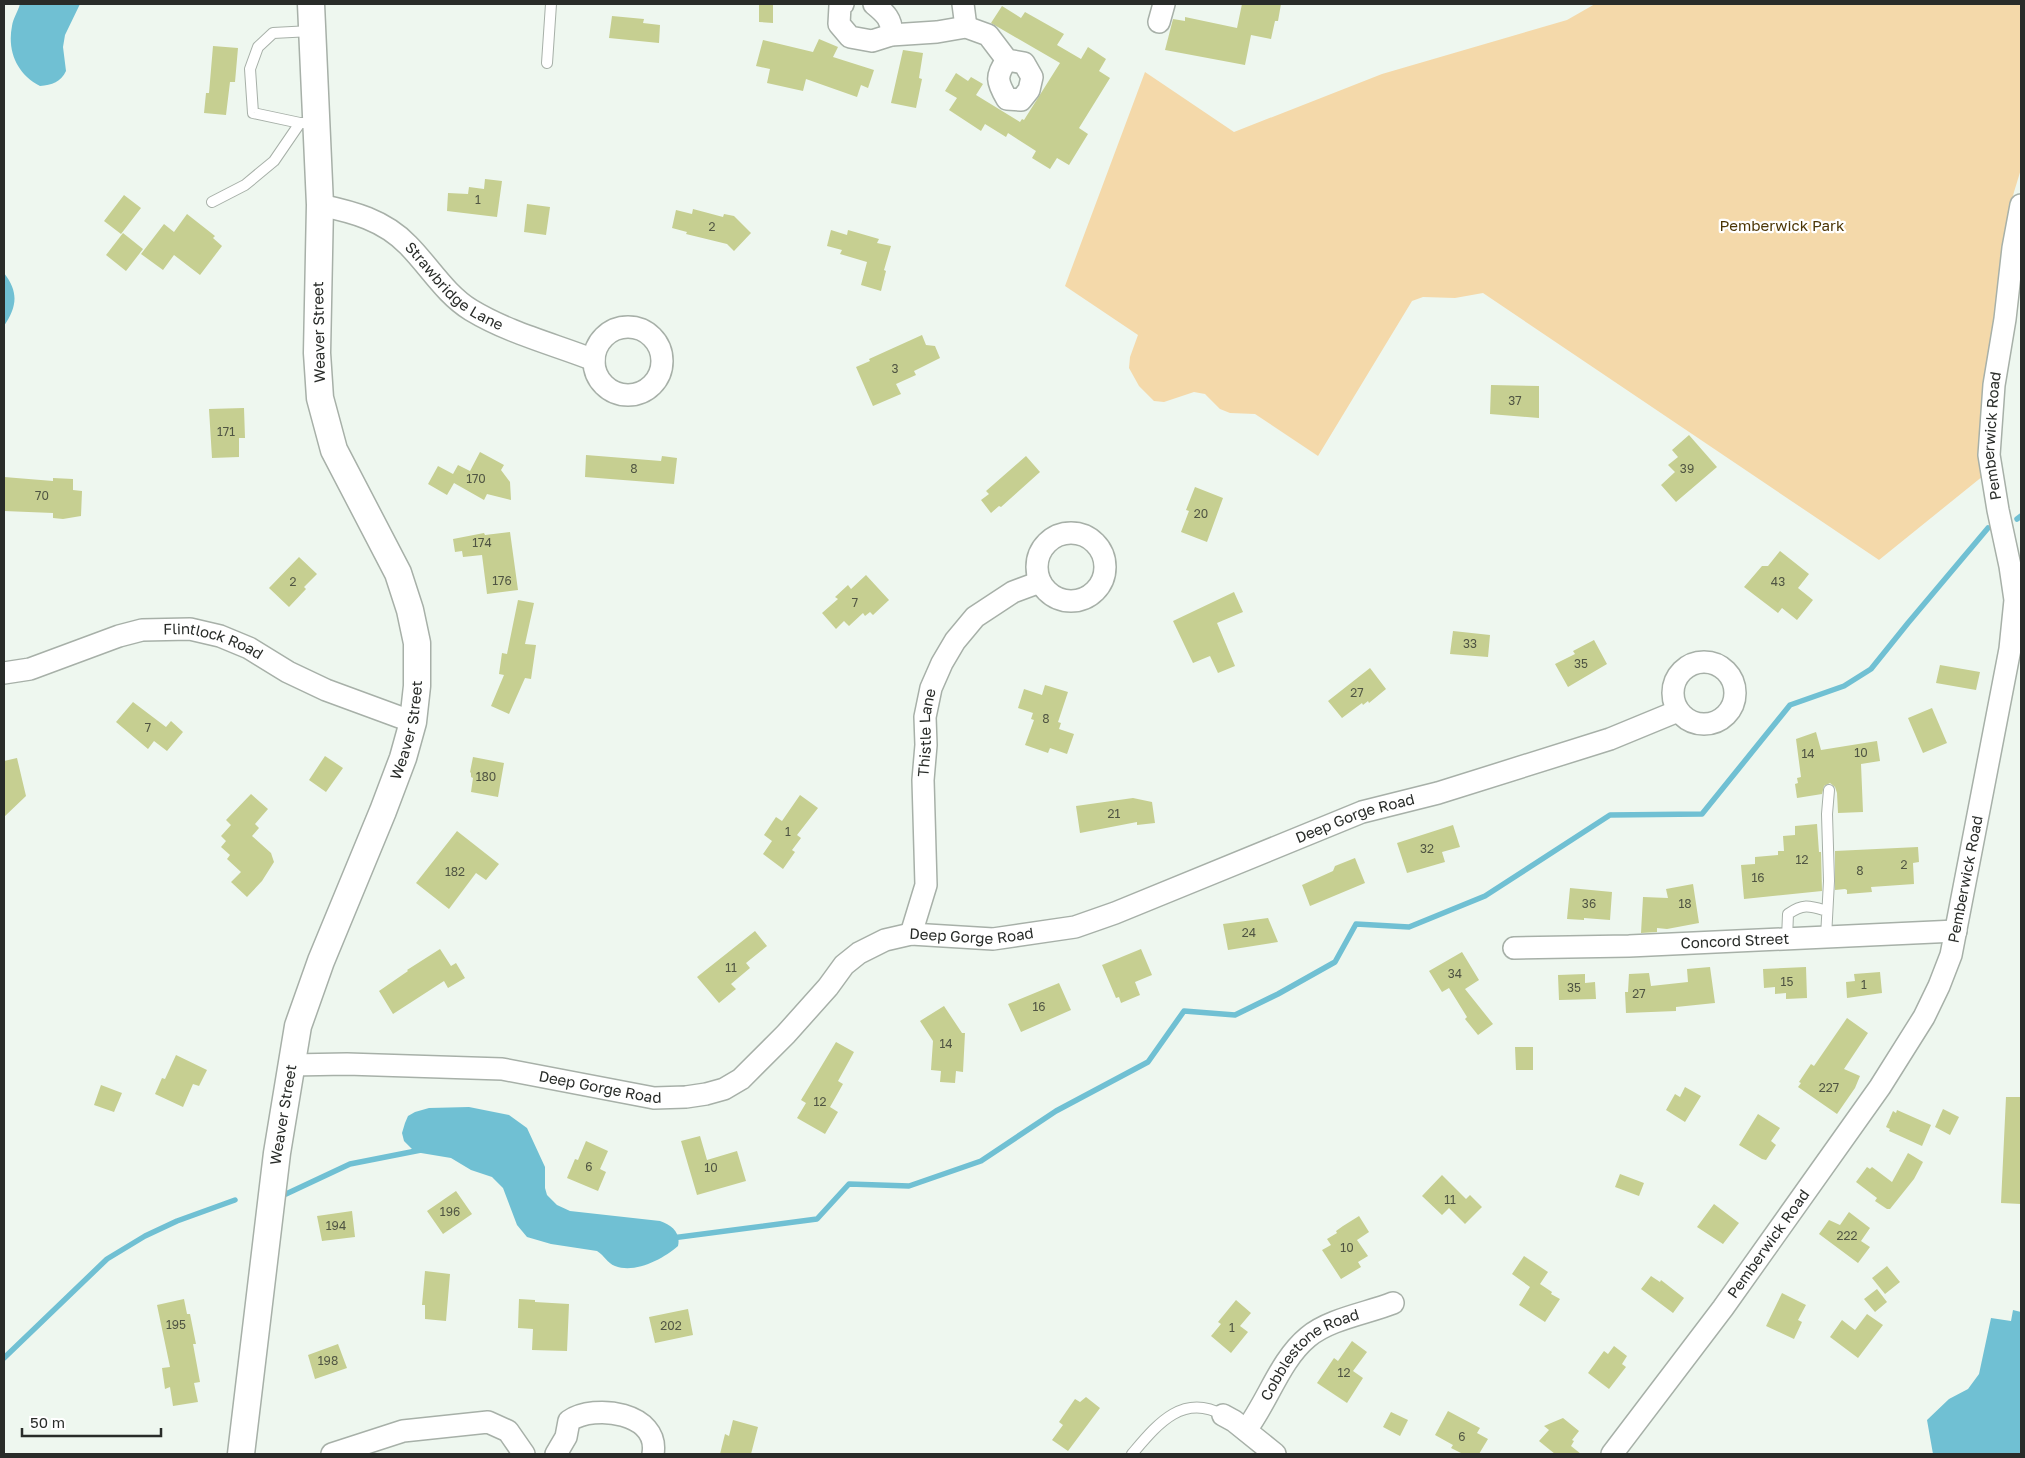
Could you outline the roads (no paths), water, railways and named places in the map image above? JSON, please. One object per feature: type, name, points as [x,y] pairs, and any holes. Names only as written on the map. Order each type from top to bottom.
[{"type":"street","name":"Weaver Street","points":[[241,1454],[277,1153],[298,1026],[306,1001],[403,758],[413,722],[417,686],[417,644],[410,610],[398,573],[334,450],[320,398],[317,353],[320,205],[308,123],[312,31],[311,4]]},
{"type":"street","points":[[843,4],[840,6],[839,24],[850,37],[872,41],[891,35],[937,32],[966,27],[988,35],[1007,60]]},
{"type":"street","points":[[874,4],[885,12],[892,25],[891,35]]},
{"type":"street","points":[[963,4],[966,27]]},
{"type":"street","name":"Strawbridge Lane","points":[[320,205],[348,211],[374,220],[389,228],[408,244],[448,292],[470,309],[512,330],[594,360]]},
{"type":"street","name":"Pemberwick Road","points":[[1612,1454],[1724,1308],[1880,1087],[1909,1042],[1940,986],[1956,931],[2017,621],[2010,566],[1989,455],[1994,385],[2005,319],[2013,248],[2021,205]]},
{"type":"street","name":"Thistle Lane","points":[[911,934],[926,885],[923,780],[926,745],[925,716],[931,688],[955,640],[975,617],[1013,592],[1040,582]]},
{"type":"street","name":"Flintlock Road","points":[[4,673],[30,669],[119,636],[142,630],[190,629],[220,636],[249,648],[288,672],[326,690],[413,722]]},
{"type":"street","name":"Deep Gorge Road","points":[[291,1065],[356,1064],[502,1069],[654,1098],[706,1094],[724,1089],[741,1079],[786,1034],[828,987],[844,965],[885,940],[911,934],[993,939],[1074,927],[1116,913],[1362,812],[1438,793],[1602,742],[1678,711]]},
{"type":"street","name":"Concord Street","points":[[1514,948],[1629,946],[1956,931]]},
{"type":"street","name":"Cobblestone Road","points":[[1246,1430],[1259,1412],[1288,1359],[1308,1337],[1325,1327],[1394,1303]]},
{"type":"street","points":[[556,1454],[566,1436],[570,1421],[575,1417],[619,1413],[632,1417],[642,1425],[652,1439],[653,1454]]},
{"type":"street","points":[[1223,1415],[1234,1421],[1275,1454]]},
{"type":"street","points":[[332,1454],[404,1431],[488,1422],[508,1431],[524,1454]]},
{"type":"lane","points":[[547,63],[551,4]]},
{"type":"lane","points":[[308,123],[253,113],[250,69],[258,47],[274,33],[312,31]]},
{"type":"lane","points":[[212,202],[245,184],[274,162],[308,123]]},
{"type":"lane","points":[[1826,937],[1829,881],[1827,814],[1829,790]]},
{"type":"lane","points":[[1786,939],[1788,914],[1798,907],[1810,906],[1828,911]]},
{"type":"lane","points":[[1132,1454],[1150,1432],[1176,1412],[1198,1406],[1212,1409],[1223,1415]]},
{"type":"water","points":[[20,4],[80,4],[65,35],[63,47],[66,71],[62,78],[56,82],[40,86],[25,75],[15,61],[11,35]]},
{"type":"water","points":[[4,273],[14,293],[14,306],[4,326]]},
{"type":"water","points":[[469,1107],[509,1115],[527,1128],[545,1167],[547,1195],[557,1205],[570,1211],[660,1221],[675,1230],[679,1241],[678,1246],[665,1256],[648,1264],[640,1267],[623,1268],[612,1265],[597,1251],[551,1244],[527,1237],[517,1225],[503,1188],[492,1177],[471,1170],[451,1158],[415,1152],[404,1141],[402,1133],[405,1123],[408,1116],[415,1112],[429,1108]]},
{"type":"water","points":[[2013,1310],[2021,1312],[2021,1454],[1933,1454],[1927,1420],[1949,1399],[1968,1389],[1979,1374],[1991,1318],[2011,1321]]},
{"type":"waterway","points":[[2017,519],[2021,516]]},
{"type":"waterway","points":[[672,1238],[817,1219],[849,1184],[909,1186],[981,1161],[1056,1111],[1148,1062],[1184,1011],[1235,1015],[1278,994],[1335,962],[1356,924],[1409,927],[1485,896],[1610,815],[1702,814],[1790,705],[1844,686],[1871,669],[1988,528]]},
{"type":"waterway","points":[[286,1194],[350,1164],[421,1150]]},
{"type":"waterway","points":[[4,1358],[107,1259],[145,1236],[177,1221],[235,1200]]},
{"type":"park label","name":"Pemberwick Park","points":[[1782,226]]}]
